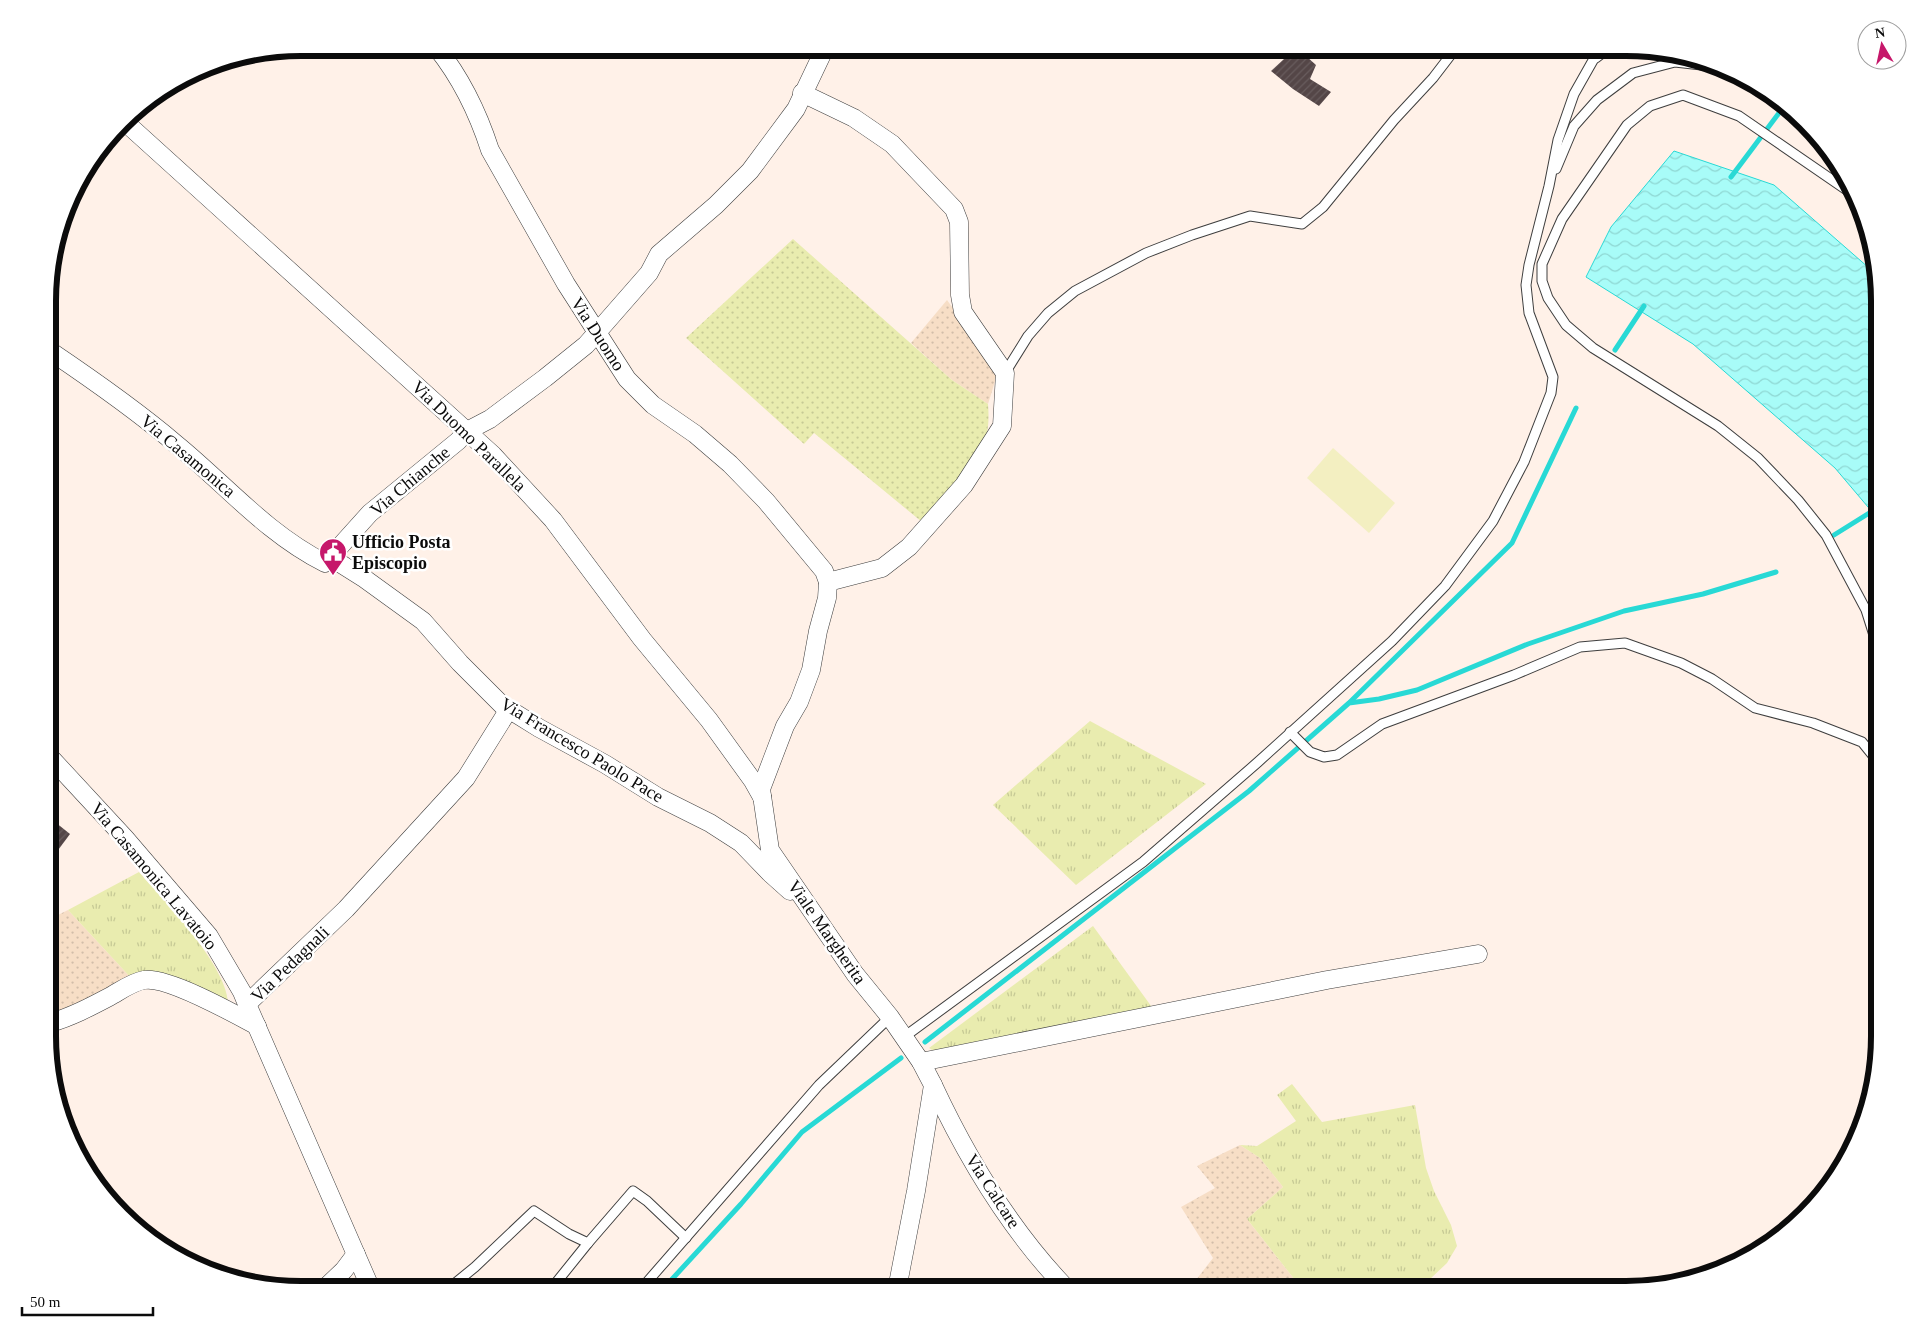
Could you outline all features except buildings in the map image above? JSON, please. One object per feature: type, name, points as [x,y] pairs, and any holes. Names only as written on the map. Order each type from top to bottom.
[{"type":"street","name":"Via Duomo","points":[[442,56],[468,94],[483,127],[490,150],[566,284],[627,380],[653,405],[696,434],[730,464],[766,501],[826,576]]},
{"type":"street","name":"Via Chianche","points":[[328,560],[370,513],[458,440],[467,430],[490,418],[520,397],[586,345],[597,334],[649,273],[659,254],[716,205],[750,171],[796,109],[821,56]]},
{"type":"street","points":[[802,93],[854,118],[892,144],[954,209],[958,222],[960,295],[963,312],[1005,373],[1002,426],[964,485],[909,547],[882,568],[826,576]]},
{"type":"street","name":"Via Duomo Parallela","points":[[130,126],[493,455],[553,520],[642,639],[709,720],[762,797]]},
{"type":"street","name":"Via Casamonica","points":[[56,355],[177,444],[277,534],[328,560]]},
{"type":"street","name":"Via Francesco Paolo Pace","points":[[328,560],[365,579],[423,621],[460,663],[502,705],[539,728],[605,764],[658,797],[710,823],[741,843],[771,874],[803,902],[815,916]]},
{"type":"street","name":"Viale Margherita","points":[[826,576],[827,598],[818,631],[811,670],[799,702],[782,735],[761,789],[770,850],[855,974],[904,1037],[921,1062],[933,1085]]},
{"type":"street","name":"Via Pedagnali","points":[[368,1281],[247,1004],[346,910],[466,778],[508,709]]},
{"type":"street","name":"Via Casamonica Lavatoio","points":[[56,764],[125,838],[209,936],[247,1004]]},
{"type":"street","points":[[921,1062],[1327,980],[1478,954]]},
{"type":"street","points":[[56,1021],[77,1013],[145,980],[167,984],[205,999],[257,1026]]},
{"type":"street","points":[[899,1281],[916,1191],[933,1085]]},
{"type":"street","name":"Via Calcare","points":[[933,1085],[954,1131],[1006,1214],[1059,1281]]},
{"type":"street","points":[[332,1281],[356,1254]]},
{"type":"lane","points":[[1005,373],[1028,336],[1048,313],[1074,291],[1146,253],[1192,235],[1250,216],[1302,224],[1323,207],[1394,120],[1433,78],[1450,56]]},
{"type":"lane","points":[[904,1037],[1143,862],[1258,762],[1293,735],[1392,641],[1445,586],[1493,520],[1524,462],[1551,393],[1553,378],[1529,312],[1526,285],[1529,263],[1549,186],[1558,140],[1574,94],[1595,56]]},
{"type":"lane","points":[[1593,59],[1597,56]]},
{"type":"lane","points":[[1549,186],[1574,126],[1597,100],[1633,73],[1675,62],[1680,63]]},
{"type":"lane","points":[[1842,187],[1739,116],[1683,95],[1650,106],[1627,124],[1562,219],[1542,264],[1542,281],[1548,298],[1566,325],[1593,348],[1718,426],[1758,458],[1798,500],[1826,535],[1866,610],[1871,626]]},
{"type":"lane","points":[[1529,263],[1542,264]]},
{"type":"lane","points":[[1293,735],[1310,752],[1324,757],[1338,755],[1382,724],[1580,647],[1625,642],[1682,663],[1712,679],[1756,708],[1813,723],[1862,742],[1871,753]]},
{"type":"lane","points":[[648,1281],[819,1085],[890,1017]]},
{"type":"lane","points":[[557,1281],[633,1192],[647,1201],[686,1238]]},
{"type":"lane","points":[[458,1281],[534,1211],[569,1234],[588,1243]]},
{"type":"shaded area","points":[[947,300],[978,343],[997,375],[988,404],[952,380],[911,343]]},
{"type":"shaded area","points":[[1333,448],[1395,503],[1369,533],[1307,478]]},
{"type":"shaded area","points":[[68,910],[132,979],[56,1015],[56,916]]},
{"type":"shaded area","points":[[1240,1145],[1260,1158],[1283,1187],[1247,1219],[1296,1281],[1195,1281],[1213,1258],[1181,1207],[1215,1188],[1197,1166]]},
{"type":"green space","points":[[793,239],[952,380],[988,404],[987,434],[973,464],[922,522],[814,433],[804,444],[686,338]]},
{"type":"green space","points":[[1090,721],[1206,784],[1076,885],[993,805]]},
{"type":"green space","points":[[139,872],[178,916],[206,952],[225,987],[228,1002],[132,979],[68,910]]},
{"type":"green space","points":[[1093,926],[1154,1010],[937,1053],[929,1048]]},
{"type":"green space","points":[[1292,1084],[1322,1122],[1415,1105],[1426,1168],[1434,1191],[1451,1225],[1457,1246],[1447,1263],[1429,1281],[1296,1281],[1247,1219],[1283,1187],[1260,1158],[1240,1145],[1257,1146],[1296,1121],[1277,1095]]},
{"type":"water","points":[[1674,151],[1774,185],[1869,268],[1871,301],[1871,511],[1835,468],[1693,344],[1586,277],[1611,227]]},
{"type":"waterway","points":[[1731,177],[1780,111]]},
{"type":"waterway","points":[[1615,350],[1644,306]]},
{"type":"waterway","points":[[1350,702],[1512,543],[1576,408]]},
{"type":"waterway","points":[[1834,535],[1871,512]]},
{"type":"waterway","points":[[925,1042],[1249,791],[1349,703],[1379,699],[1417,690],[1528,644],[1624,611],[1703,594],[1776,572]]},
{"type":"waterway","points":[[670,1281],[741,1204],[802,1132],[901,1058]]},
{"type":"place","name":"Ufficio Posta Episcopio","points":[[333,576]]}]
